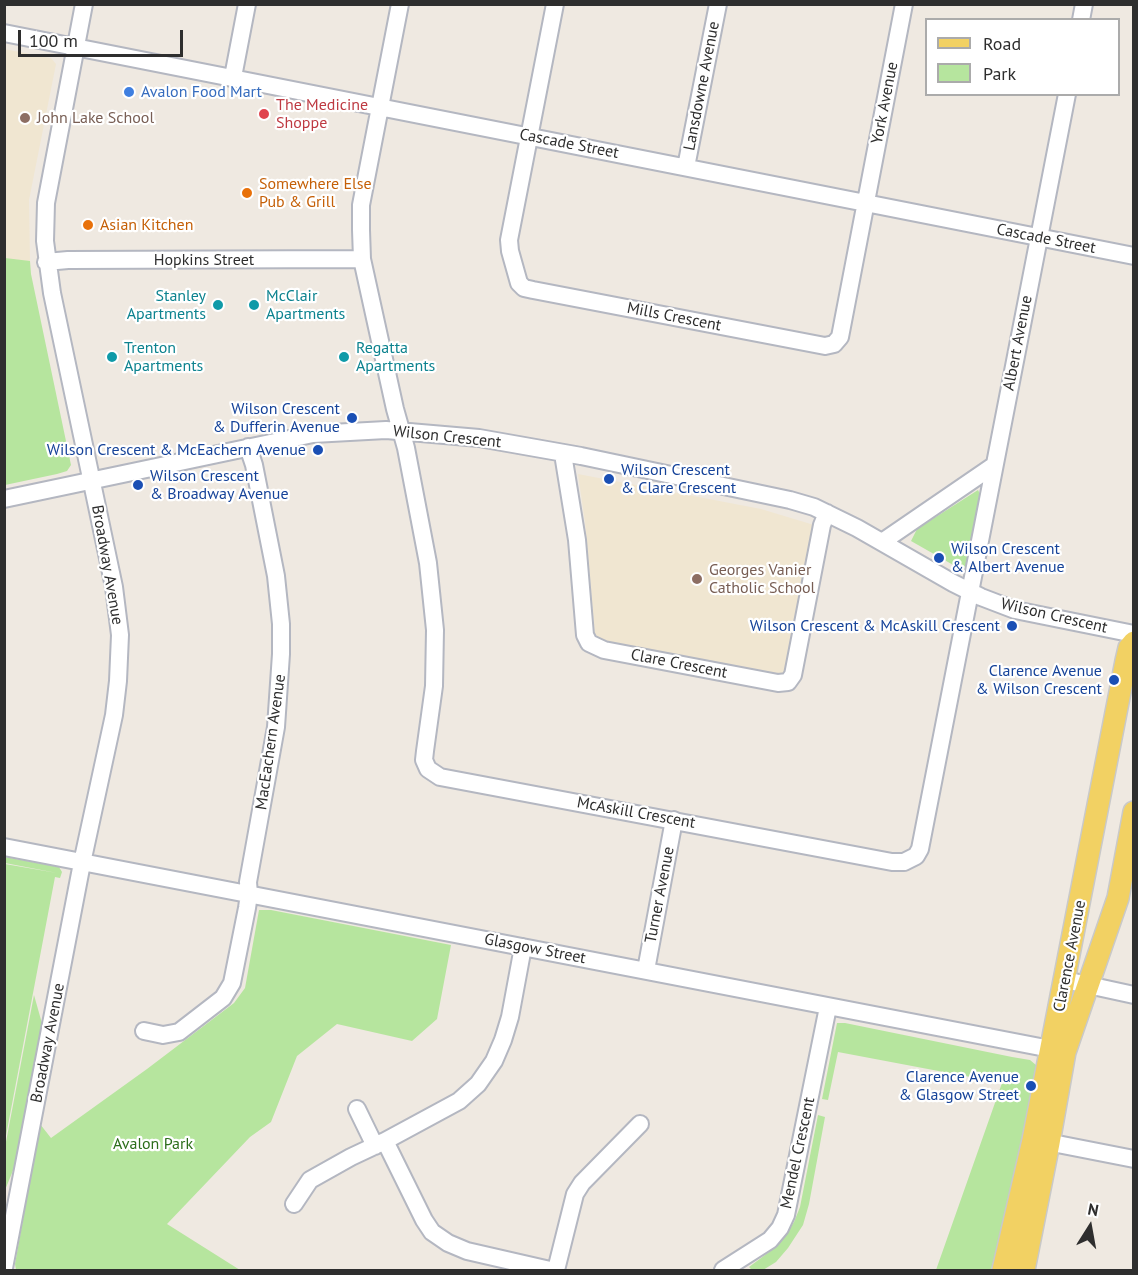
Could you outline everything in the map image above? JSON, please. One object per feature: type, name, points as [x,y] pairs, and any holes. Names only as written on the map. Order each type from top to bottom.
[{"type":"main road","name":"Clarence Avenue","points":[[1024,1270],[1041,1141],[1058,1050],[1065,980],[1126,661],[1129,648],[1134,642]]},
{"type":"main road","name":"Clarence Avenue","points":[[1058,1050],[1089,985],[1118,898],[1134,812]]},
{"type":"main road","name":"Clarence Avenue","points":[[1003,1270],[1041,1141]]},
{"type":"street","name":"Broadway Avenue","points":[[4,1268],[82,863],[114,715],[118,681],[120,635],[114,587],[46,262],[46,203],[84,4]]},
{"type":"street","points":[[233,77],[247,4]]},
{"type":"street","points":[[400,4],[361,205],[362,259],[401,431]]},
{"type":"street","points":[[529,136],[555,4]]},
{"type":"street","name":"Lansdowne Avenue","points":[[686,167],[718,4]]},
{"type":"street","name":"York Avenue","points":[[866,202],[904,4]]},
{"type":"street","name":"Cascade Street","points":[[4,33],[1134,256]]},
{"type":"street","name":"Albert Avenue","points":[[970,592],[1067,96]]},
{"type":"street","name":"Mills Crescent","points":[[529,136],[509,240],[519,283],[524,288],[533,290],[825,346],[834,344],[840,337],[866,202]]},
{"type":"street","name":"Hopkins Street","points":[[46,262],[362,259]]},
{"type":"street","name":"Wilson Crescent","points":[[4,500],[322,433],[401,431],[479,438],[759,492],[814,507],[970,592],[1015,610],[1134,634]]},
{"type":"street","name":"McAskill Crescent","points":[[401,431],[428,563],[435,630],[434,686],[424,760],[428,770],[440,777],[892,862],[904,862],[916,856],[920,849],[970,592]]},
{"type":"street","name":"MacEachern Avenue","points":[[144,1031],[163,1035],[179,1032],[224,998],[232,983],[249,894],[248,882],[276,727],[281,644],[276,576],[254,465],[248,447]]},
{"type":"street","name":"Clare Crescent","points":[[563,454],[578,540],[585,635],[589,643],[604,650],[778,683],[788,682],[793,675],[822,525],[827,513]]},
{"type":"street","points":[[882,543],[993,466]]},
{"type":"street","name":"Turner Avenue","points":[[646,970],[674,820]]},
{"type":"street","name":"Glasgow Street","points":[[4,847],[1058,1050]]},
{"type":"street","points":[[294,1204],[310,1180],[459,1101],[478,1084],[494,1061],[503,1040],[510,1017],[523,947]]},
{"type":"street","points":[[1065,980],[1134,995]]},
{"type":"street","name":"Mendel Crescent","points":[[723,1270],[770,1240],[780,1228],[786,1215],[828,1007]]},
{"type":"street","points":[[357,1109],[432,1232],[448,1243],[467,1251],[550,1270]]},
{"type":"street","points":[[556,1270],[575,1194],[582,1183],[640,1124]]},
{"type":"street","points":[[1041,1141],[1134,1159]]},
{"type":"shaded area","name":"John Lake School","points":[[4,49],[51,58],[56,64],[29,200],[30,261],[24,262],[5,258]]},
{"type":"shaded area","name":"Georges Vanier Catholic School","points":[[578,474],[761,509],[814,525],[786,667],[782,675],[775,677],[598,639],[595,634],[585,522]]},
{"type":"green space","points":[[5,258],[30,261],[71,465],[67,471],[5,485]]},
{"type":"green space","points":[[978,490],[980,494],[966,566],[962,570],[911,541],[917,529]]},
{"type":"green space","points":[[5,857],[59,867],[62,872],[60,878],[55,877],[5,1141],[5,864],[57,873],[5,863]]},
{"type":"green space","name":"Avalon Park","points":[[259,910],[271,910],[451,945],[437,1019],[412,1041],[337,1024],[297,1056],[271,1122],[250,1137],[167,1224],[240,1270],[16,1270],[15,1264],[40,1124],[51,1138],[234,1003],[245,988]]},
{"type":"green space","points":[[34,995],[43,1027],[19,1156],[5,1190],[5,1147]]},
{"type":"green space","points":[[837,1023],[1030,1060],[1036,1065],[1039,1071],[1023,1156],[991,1270],[936,1270],[1002,1083],[838,1052],[828,1100],[822,1099]]},
{"type":"green space","points":[[818,1115],[825,1117],[803,1225],[776,1262],[763,1270],[752,1270],[749,1267],[773,1249],[794,1222],[800,1207]]},
{"type":"place","name":"Avalon Food Mart","points":[[129,92]]},
{"type":"place","name":"The Medicine Shoppe","points":[[264,114]]},
{"type":"place","name":"John Lake School","points":[[25,118]]},
{"type":"place","name":"Somewhere Else Pub & Grill","points":[[247,193]]},
{"type":"place","name":"Asian Kitchen","points":[[88,225]]},
{"type":"place","name":"Stanley Apartments","points":[[218,305]]},
{"type":"place","name":"McClair Apartments","points":[[254,305]]},
{"type":"place","name":"Trenton Apartments","points":[[112,357]]},
{"type":"place","name":"Regatta Apartments","points":[[344,357]]},
{"type":"place","name":"Wilson Crescent & Dufferin Avenue","points":[[352,418]]},
{"type":"place","name":"Wilson Crescent & McEachern Avenue","points":[[318,450]]},
{"type":"place","name":"Wilson Crescent & Clare Crescent","points":[[609,479]]},
{"type":"place","name":"Wilson Crescent & Broadway Avenue","points":[[138,485]]},
{"type":"place","name":"Wilson Crescent & Albert Avenue","points":[[939,558]]},
{"type":"place","name":"Georges Vanier Catholic School","points":[[697,579]]},
{"type":"place","name":"Wilson Crescent & McAskill Crescent","points":[[1012,626]]},
{"type":"place","name":"Clarence Avenue & Wilson Crescent","points":[[1114,680]]},
{"type":"place","name":"Clarence Avenue & Glasgow Street","points":[[1031,1086]]}]
